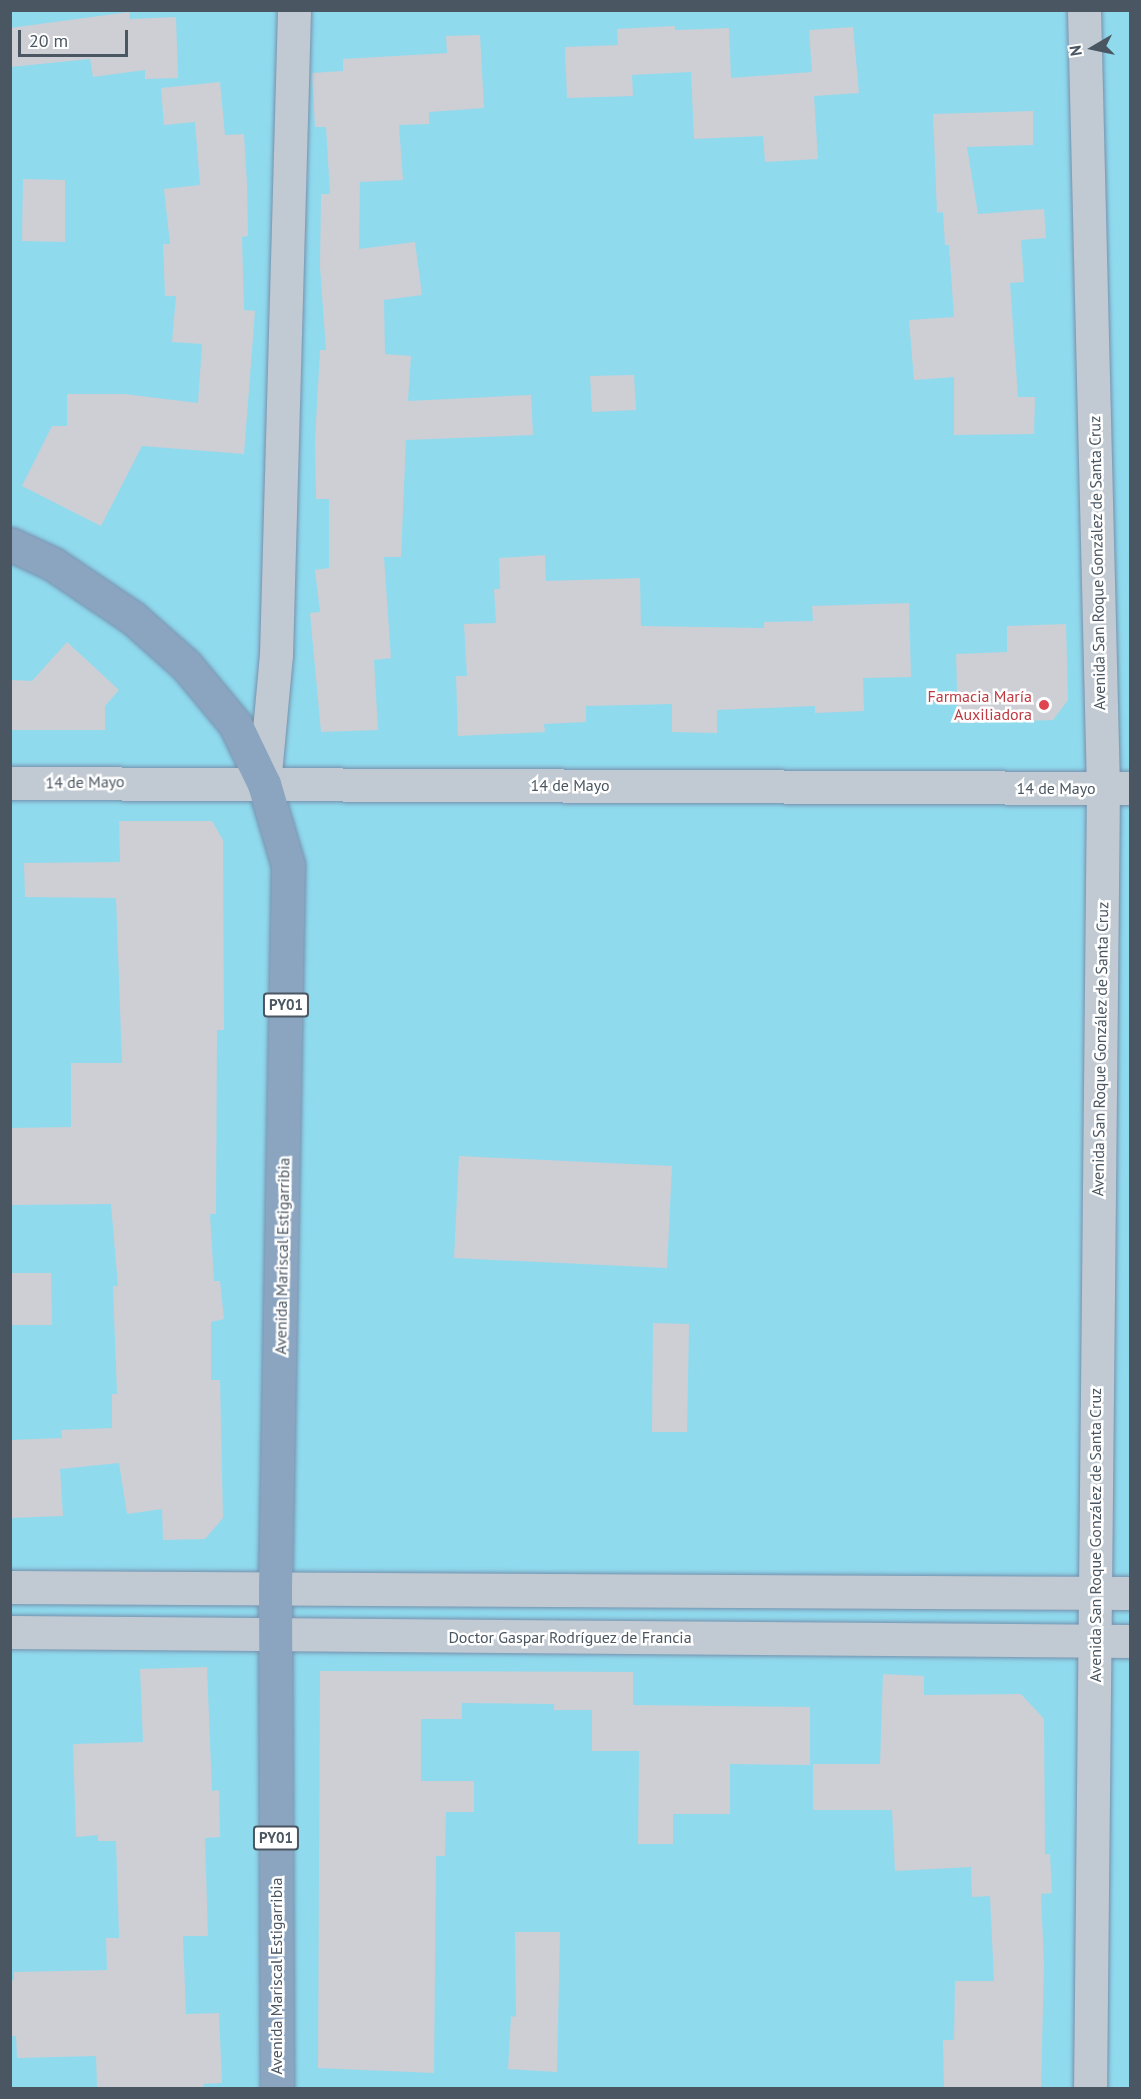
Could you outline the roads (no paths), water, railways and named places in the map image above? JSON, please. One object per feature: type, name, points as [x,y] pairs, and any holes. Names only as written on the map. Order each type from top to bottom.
[{"type":"highway","name":"Avenida Mariscal Estigarribia","points":[[10,544],[53,564],[133,618],[186,666],[235,724],[264,784],[288,864],[275,1636],[277,2088]]},
{"type":"street","points":[[264,784],[276,655],[294,10]]},
{"type":"street","name":"Avenida San Roque González de Santa Cruz","points":[[1084,10],[1117,788],[1094,1593],[1090,2088]]},
{"type":"street","name":"14 de Mayo","points":[[10,783],[1117,788]]},
{"type":"street","points":[[10,1587],[1131,1593]]},
{"type":"street","name":"Doctor Gaspar Rodríguez de Francia","points":[[10,1632],[275,1636],[1131,1641]]},
{"type":"water","points":[[11,11],[1130,11],[1130,2088],[11,2088]]},
{"type":"place","name":"Farmacia María Auxiliadora","points":[[1044,705]]}]
